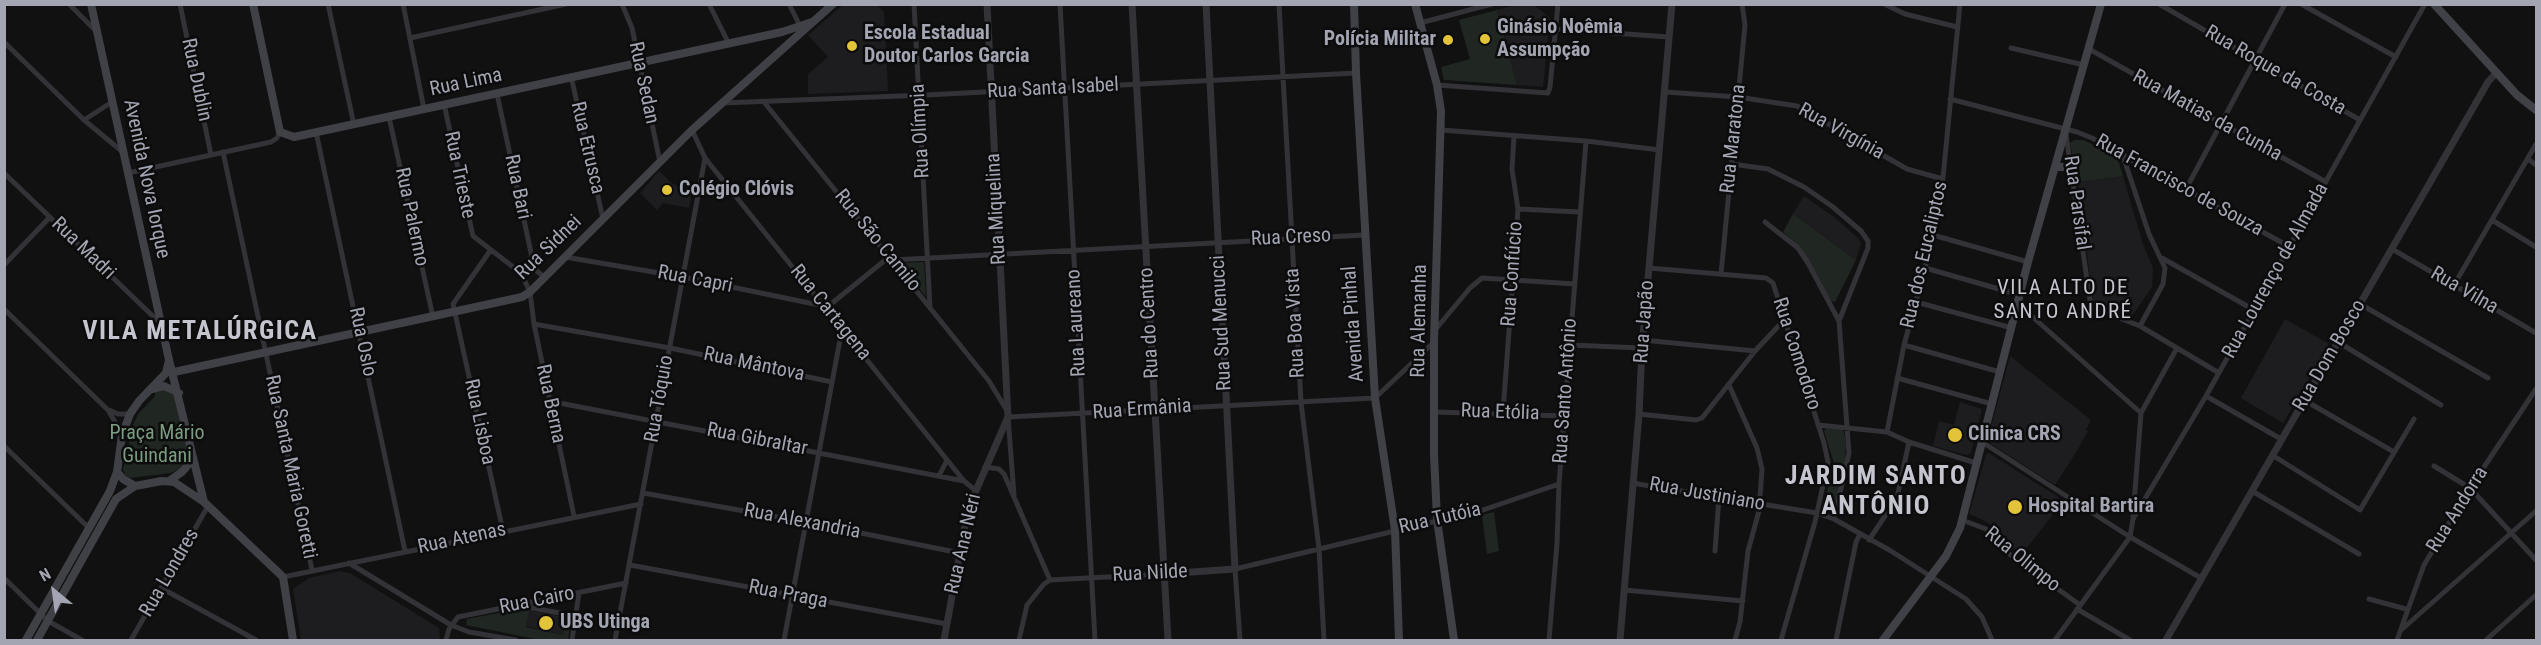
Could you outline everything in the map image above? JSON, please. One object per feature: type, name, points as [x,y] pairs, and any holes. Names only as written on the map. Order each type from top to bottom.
[{"type":"main road","name":"Avenida Nova Iorque","points":[[91,4],[179,393]]},
{"type":"main road","points":[[253,4],[280,132]]},
{"type":"main road","name":"Rua Sidnei","points":[[174,372],[513,301],[530,292],[692,130],[833,4]]},
{"type":"main road","name":"Avenida Pinhal","points":[[1354,4],[1375,398],[1395,530],[1399,640]]},
{"type":"main road","name":"Rua Alemanha","points":[[1415,4],[1437,86],[1441,130],[1434,342],[1434,455],[1437,519],[1454,640]]},
{"type":"main road","points":[[1883,640],[1950,550],[1962,520],[2028,262],[2101,4]]},
{"type":"main road","points":[[2434,4],[2496,73],[2536,110]]},
{"type":"main road","name":"Rua Lima","points":[[280,132],[294,137],[729,44],[782,32],[815,21]]},
{"type":"main road","points":[[789,43],[798,25]]},
{"type":"main road","points":[[782,32],[788,37],[789,43]]},
{"type":"main road","points":[[2056,167],[2066,167],[2072,172]]},
{"type":"main road","points":[[26,640],[110,491],[117,472],[123,435],[130,414],[168,371],[170,360]]},
{"type":"main road","points":[[150,390],[164,386],[179,393],[193,459],[206,504]]},
{"type":"main road","points":[[37,640],[116,500],[135,486],[148,482],[169,481],[182,472],[193,459]]},
{"type":"main road","points":[[117,472],[123,480],[135,486]]},
{"type":"main road","points":[[169,481],[206,504],[283,578],[292,640]]},
{"type":"street","points":[[69,4],[97,32]]},
{"type":"street","name":"Rua Dublin","points":[[180,4],[212,155]]},
{"type":"street","points":[[328,4],[354,124]]},
{"type":"street","points":[[403,4],[424,109]]},
{"type":"street","points":[[410,38],[566,4]]},
{"type":"street","name":"Rua Sedan","points":[[622,4],[630,24],[660,162]]},
{"type":"street","points":[[710,4],[729,44]]},
{"type":"street","points":[[789,4],[798,25]]},
{"type":"street","name":"Rua Olímpia","points":[[914,4],[930,308]]},
{"type":"street","name":"Rua Miquelina","points":[[987,4],[1008,415]]},
{"type":"street","name":"Rua Laureano","points":[[1059,4],[1095,640]]},
{"type":"street","name":"Rua do Centro","points":[[1132,4],[1168,640]]},
{"type":"street","name":"Rua Sud Menucci","points":[[1206,4],[1240,640]]},
{"type":"street","name":"Rua Boa Vista","points":[[1279,4],[1301,402],[1319,549],[1324,640]]},
{"type":"street","points":[[1420,23],[1492,4]]},
{"type":"street","points":[[1437,86],[1548,93],[1558,4]]},
{"type":"street","name":"Rua Japão","points":[[1620,640],[1639,414],[1642,348],[1672,4]]},
{"type":"street","name":"Rua Maratona","points":[[1721,274],[1745,25],[1742,4]]},
{"type":"street","points":[[1884,4],[1905,14],[1957,27]]},
{"type":"street","name":"Rua dos Eucaliptos","points":[[1887,432],[1904,345],[1933,235],[1943,179],[1960,4]]},
{"type":"street","name":"Rua Roque da Costa","points":[[2159,4],[2360,120]]},
{"type":"street","points":[[2186,189],[2285,4]]},
{"type":"street","points":[[2301,4],[2396,57]]},
{"type":"street","name":"Rua Lourenço de Almada","points":[[2130,537],[2133,519],[2206,396],[2425,4]]},
{"type":"street","points":[[1556,29],[1669,37]]},
{"type":"street","points":[[4,42],[84,120],[124,153]]},
{"type":"street","points":[[2011,48],[2084,65]]},
{"type":"street","name":"Rua Matias da Cunha","points":[[2089,49],[2326,182]]},
{"type":"street","name":"Rua Santa Isabel","points":[[722,103],[918,96],[1356,73]]},
{"type":"street","name":"Rua Dom Bosco","points":[[2166,640],[2488,82],[2496,73]]},
{"type":"street","name":"Rua Etrusca","points":[[571,76],[603,219]]},
{"type":"street","points":[[740,87],[744,98],[750,102]]},
{"type":"street","name":"Rua Virgínia","points":[[1665,92],[1738,97],[1797,106],[1907,169],[1943,179]]},
{"type":"street","name":"Rua Bari","points":[[497,94],[535,267],[544,277]]},
{"type":"street","name":"Rua Francisco de Souza","points":[[1950,99],[2092,138],[2290,246]]},
{"type":"street","points":[[84,120],[112,102]]},
{"type":"street","name":"Rua São Camilo","points":[[764,102],[989,381],[1008,415],[1014,495]]},
{"type":"street","name":"Rua Trieste","points":[[444,104],[472,236],[521,273],[530,292]]},
{"type":"street","name":"Rua Palermo","points":[[389,117],[433,317]]},
{"type":"street","name":"Rua Cartagena","points":[[692,130],[705,158],[964,481],[975,490]]},
{"type":"street","points":[[1441,130],[1586,141],[1660,150]]},
{"type":"street","name":"Rua Parsifal","points":[[2066,131],[2091,307],[2140,326]]},
{"type":"street","points":[[128,172],[271,142],[280,132]]},
{"type":"street","name":"Rua Oslo","points":[[315,132],[405,551]]},
{"type":"street","name":"Rua Confúcio","points":[[1503,412],[1518,209],[1512,168],[1514,136]]},
{"type":"street","name":"Rua Santo Antônio","points":[[1549,640],[1586,141]]},
{"type":"street","points":[[2454,285],[2536,144]]},
{"type":"street","name":"Rua Santa Maria Goretti","points":[[223,152],[312,570]]},
{"type":"street","points":[[2122,153],[2149,234],[2165,268],[2164,280],[2140,326],[2219,373]]},
{"type":"street","name":"Rua Tóquio","points":[[615,640],[705,158]]},
{"type":"street","points":[[2528,159],[2536,165]]},
{"type":"street","points":[[1732,164],[1760,166],[1781,174],[1833,207],[1865,235],[1868,248],[1839,321]]},
{"type":"street","name":"Rua Madri","points":[[4,173],[162,324]]},
{"type":"street","points":[[1518,209],[1580,212]]},
{"type":"street","points":[[4,265],[50,217]]},
{"type":"street","points":[[2492,220],[2536,247]]},
{"type":"street","points":[[1765,222],[1802,254],[1839,321],[1849,427],[1849,462],[1834,519]]},
{"type":"street","name":"Rua Creso","points":[[891,258],[1365,235]]},
{"type":"street","points":[[1933,235],[2028,262]]},
{"type":"street","name":"Rua Vilna","points":[[2392,249],[2536,333]]},
{"type":"street","points":[[454,313],[453,304],[490,251]]},
{"type":"street","name":"Rua Capri","points":[[565,257],[683,277],[825,307]]},
{"type":"street","points":[[825,307],[891,258]]},
{"type":"street","points":[[2161,258],[2254,310]]},
{"type":"street","points":[[521,273],[535,267]]},
{"type":"street","name":"Rua Comodoro","points":[[1649,268],[1770,280],[1785,319],[1828,462],[1817,513],[1781,640]]},
{"type":"street","points":[[1925,268],[2020,295]]},
{"type":"street","points":[[1435,331],[1479,279],[1485,277],[1575,284]]},
{"type":"street","name":"Rua Berna","points":[[530,292],[549,401],[574,516]]},
{"type":"street","points":[[1916,302],[2012,328]]},
{"type":"street","points":[[2018,304],[2141,412]]},
{"type":"street","points":[[2360,304],[2488,378]]},
{"type":"street","points":[[4,309],[108,410],[123,435]]},
{"type":"street","name":"Rua Lisboa","points":[[454,313],[502,531]]},
{"type":"street","points":[[1639,414],[1700,419],[1755,351],[1785,319]]},
{"type":"street","name":"Rua Mântova","points":[[534,324],[670,348],[832,382]]},
{"type":"street","points":[[784,640],[842,329]]},
{"type":"street","points":[[1643,340],[1755,351]]},
{"type":"street","points":[[1375,398],[1434,342]]},
{"type":"street","points":[[2337,342],[2441,405]]},
{"type":"street","points":[[1570,345],[1642,348]]},
{"type":"street","points":[[1904,345],[2000,372]]},
{"type":"street","points":[[2133,519],[2141,412],[2177,348]]},
{"type":"street","points":[[1897,378],[1992,404]]},
{"type":"street","name":"Rua São Camilo","points":[[989,381],[1007,396]]},
{"type":"street","points":[[1729,385],[1757,448],[1761,461],[1762,478],[1760,504],[1748,551],[1743,600],[1735,640]]},
{"type":"street","name":"Rua Andorra","points":[[2397,640],[2406,609],[2424,565],[2470,488],[2536,389]]},
{"type":"street","points":[[2206,396],[2281,439]]},
{"type":"street","name":"Rua Ermânia","points":[[1008,415],[1082,414],[1375,398]]},
{"type":"street","points":[[2304,400],[2394,452]]},
{"type":"street","name":"Rua Gibraltar","points":[[549,401],[964,481]]},
{"type":"street","points":[[108,410],[118,414],[130,414]]},
{"type":"street","name":"Rua Etólia","points":[[1435,412],[1503,412],[1564,416]]},
{"type":"street","name":"Rua Ana Néri","points":[[944,640],[968,509],[1008,415]]},
{"type":"street","points":[[2272,455],[2358,509],[2362,508],[2414,419]]},
{"type":"street","points":[[1818,425],[1887,432],[1909,442],[1976,463]]},
{"type":"street","points":[[1869,540],[1897,498],[1909,442]]},
{"type":"street","points":[[1982,442],[2130,537],[2201,578]]},
{"type":"street","points":[[4,446],[90,529]]},
{"type":"street","points":[[939,476],[947,459]]},
{"type":"street","points":[[2434,466],[2470,488],[2536,560]]},
{"type":"street","name":"Rua São Camilo","points":[[985,467],[1002,471],[1050,580]]},
{"type":"street","name":"Rua Justiniano","points":[[1632,483],[1817,513],[1834,519],[1891,551],[1973,604],[1989,627],[1992,640]]},
{"type":"street","name":"Rua Tutóia","points":[[1319,549],[1492,507],[1559,484]]},
{"type":"street","points":[[2252,491],[2359,554]]},
{"type":"street","name":"Rua Alexandria","points":[[643,493],[806,522],[960,553]]},
{"type":"street","points":[[1715,551],[1719,496]]},
{"type":"street","name":"Rua Londres","points":[[131,640],[206,504]]},
{"type":"street","name":"Rua Atenas","points":[[283,578],[312,570],[641,504]]},
{"type":"street","points":[[2399,632],[2536,511]]},
{"type":"street","name":"Rua Olimpo","points":[[1962,520],[1986,529],[2001,548],[2079,607],[2130,640]]},
{"type":"street","points":[[1836,640],[1856,542],[1860,534]]},
{"type":"street","points":[[2055,640],[2130,537]]},
{"type":"street","name":"Rua Nilde","points":[[1050,580],[1236,569],[1319,549]]},
{"type":"street","points":[[348,563],[451,625],[469,632],[516,640]]},
{"type":"street","name":"Rua Praga","points":[[630,565],[947,624]]},
{"type":"street","points":[[4,578],[48,621],[82,640]]},
{"type":"street","points":[[1019,640],[1027,605],[1050,580]]},
{"type":"street","name":"Rua Cairo","points":[[451,625],[458,617],[626,583]]},
{"type":"street","points":[[161,588],[256,640]]},
{"type":"street","points":[[1624,590],[1743,600]]},
{"type":"street","points":[[572,640],[579,593]]},
{"type":"street","points":[[2486,640],[2536,596]]},
{"type":"street","points":[[2369,599],[2406,609]]},
{"type":"street","points":[[518,605],[576,616]]},
{"type":"street","points":[[446,640],[451,625]]},
{"type":"shaded area","name":"Escola Estadual Doutor Carlos Garcia","points":[[844,4],[877,5],[884,12],[888,91],[808,94],[808,74],[828,57],[808,35]]},
{"type":"shaded area","points":[[1515,5],[1534,5],[1550,18],[1543,87],[1517,85],[1497,10]]},
{"type":"shaded area","name":"Colégio Clóvis","points":[[659,171],[674,185],[693,188],[689,208],[663,203],[657,210],[640,193]]},
{"type":"shaded area","points":[[2123,176],[2143,244],[2153,268],[2152,287],[2132,316],[2095,304],[2093,301],[2078,182]]},
{"type":"shaded area","points":[[1804,196],[1833,216],[1859,239],[1861,244],[1856,260],[1793,214]]},
{"type":"shaded area","points":[[2285,319],[2329,344],[2283,423],[2241,398]]},
{"type":"shaded area","points":[[2010,356],[2091,420],[2077,451],[2055,485],[1991,444],[1988,438]]},
{"type":"shaded area","name":"Clinica CRS","points":[[1960,402],[1982,409],[1971,453],[1967,455],[1933,446],[1939,421],[1954,425]]},
{"type":"shaded area","name":"Hospital Bartira","points":[[1989,453],[2064,501],[2021,555],[2005,543],[1993,526],[1969,514],[1986,455]]},
{"type":"shaded area","points":[[340,571],[350,573],[439,628],[440,640],[301,640],[293,589],[309,578]]},
{"type":"shaded area","name":"UBS Utinga","points":[[529,612],[566,619],[563,635],[526,626]]},
{"type":"green space","name":"Ginásio Noêmia Assumpção","points":[[1497,10],[1517,85],[1444,80],[1441,67],[1470,59],[1459,20]]},
{"type":"green space","points":[[2074,140],[2083,140],[2113,154],[2118,160],[2123,176],[2078,182],[2070,143]]},
{"type":"green space","points":[[1793,214],[1856,260],[1835,302],[1831,301],[1796,244],[1783,232]]},
{"type":"green space","points":[[924,262],[926,297],[899,263]]},
{"type":"green space","name":"Praça Mário Guindani","points":[[163,389],[175,396],[187,449],[186,458],[180,469],[171,473],[130,478],[125,475],[123,469],[133,425],[138,414],[155,396],[155,392]]},
{"type":"green space","points":[[1826,428],[1841,429],[1844,432],[1846,445],[1845,461],[1836,501],[1830,509],[1825,506],[1825,501],[1834,463],[1824,431]]},
{"type":"green space","points":[[1494,512],[1499,551],[1487,554],[1482,515]]},
{"type":"green space","points":[[519,609],[569,618],[571,621],[568,640],[540,640],[466,625],[467,619]],"holes":[[[529,612],[566,619],[563,635],[526,627]]]},
{"type":"place","name":"Ginásio Noêmia Assumpção","points":[[1485,39]]},
{"type":"place","name":"Polícia Militar","points":[[1448,40]]},
{"type":"place","name":"Escola Estadual Doutor Carlos Garcia","points":[[852,46]]},
{"type":"place","name":"Colégio Clóvis","points":[[667,190]]},
{"type":"place","name":"Clinica CRS","points":[[1955,435]]},
{"type":"place","name":"Hospital Bartira","points":[[2015,507]]},
{"type":"place","name":"UBS Utinga","points":[[546,623]]},
{"type":"district","name":"VILA ALTO DE SANTO ANDRÉ","points":[[2063,301]]},
{"type":"district","name":"VILA METALÚRGICA","points":[[200,332]]},
{"type":"district","name":"JARDIM SANTO ANTÔNIO","points":[[1876,492]]}]
